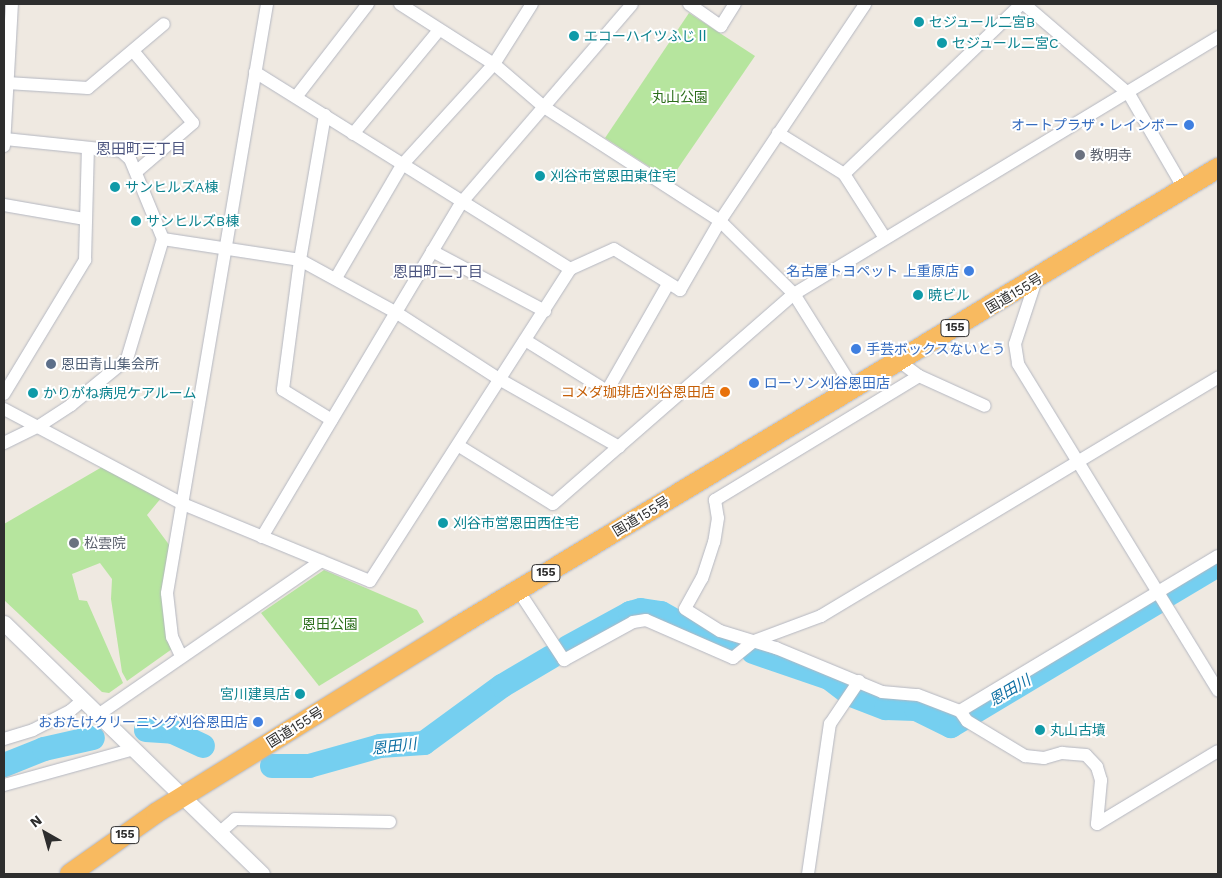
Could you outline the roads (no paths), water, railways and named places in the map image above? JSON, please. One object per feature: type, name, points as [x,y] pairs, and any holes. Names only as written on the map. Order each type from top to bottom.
[{"type":"highway","name":"国道155号","points":[[70,874],[182,797],[518,590],[1036,280],[1218,168]]},
{"type":"street","points":[[4,146],[6,47],[12,4]]},
{"type":"street","points":[[181,656],[172,637],[167,593],[267,4]]},
{"type":"street","points":[[296,97],[368,4]]},
{"type":"street","points":[[402,4],[439,30],[494,64],[544,107],[720,221],[794,294],[854,388]]},
{"type":"street","points":[[336,278],[402,165],[494,64],[532,4]]},
{"type":"street","points":[[262,537],[461,203],[632,4]]},
{"type":"street","points":[[690,4],[721,26],[735,4]]},
{"type":"street","points":[[4,409],[183,504],[370,581],[459,446],[499,379],[545,311],[570,269],[614,249],[680,290],[720,221],[865,4]]},
{"type":"street","points":[[844,174],[1023,4],[1129,94],[1184,189]]},
{"type":"street","points":[[6,83],[88,88],[134,52],[164,24]]},
{"type":"street","points":[[353,134],[439,30]]},
{"type":"street","points":[[459,446],[553,504],[794,294],[1129,94],[1218,38]]},
{"type":"street","points":[[134,52],[193,123],[136,172]]},
{"type":"street","points":[[255,72],[461,203],[570,269]]},
{"type":"street","points":[[324,115],[300,260],[283,390],[332,420]]},
{"type":"street","points":[[778,133],[844,174],[885,238]]},
{"type":"street","points":[[4,139],[121,152],[130,159],[163,239],[127,359],[71,405],[39,426],[4,443]]},
{"type":"street","points":[[4,394],[85,260],[84,219],[88,149]]},
{"type":"street","points":[[4,206],[84,219]]},
{"type":"street","points":[[163,239],[300,260],[397,313],[499,379],[619,447]]},
{"type":"street","points":[[432,251],[545,311]]},
{"type":"street","points":[[1036,280],[1015,344],[1014,355],[1218,691]]},
{"type":"street","points":[[525,340],[607,391],[668,284]]},
{"type":"street","points":[[899,361],[919,376],[985,406]]},
{"type":"street","points":[[919,376],[715,500],[718,518],[714,542],[702,578],[685,609],[720,631],[754,641],[859,681],[882,692],[918,695],[963,715],[1002,745],[1025,756],[1044,758],[1062,753],[1086,755],[1097,767],[1101,780],[1097,824],[1218,751]]},
{"type":"street","points":[[518,590],[564,660],[633,622],[646,620],[732,658],[754,641],[821,616],[1218,377]]},
{"type":"street","points":[[963,715],[1218,556]]},
{"type":"street","points":[[98,715],[321,560]]},
{"type":"street","points":[[4,623],[82,701],[262,874]]},
{"type":"street","points":[[808,874],[830,724],[859,681]]},
{"type":"street","points":[[4,739],[33,730],[70,711],[82,701]]},
{"type":"street","points":[[4,785],[134,749]]},
{"type":"street","points":[[219,833],[235,819],[390,822]]},
{"type":"waterway","name":"恩田川","points":[[1166,596],[1218,565]]},
{"type":"waterway","name":"恩田川","points":[[854,696],[886,708],[916,709],[951,726],[1157,602]]},
{"type":"waterway","name":"恩田川","points":[[568,647],[630,613],[641,610],[661,613],[709,640],[736,647]]},
{"type":"waterway","name":"恩田川","points":[[753,652],[829,678],[849,693]]},
{"type":"waterway","name":"恩田川","points":[[272,766],[309,766],[380,746],[424,743],[502,686],[551,657]]},
{"type":"waterway","name":"恩田川","points":[[146,730],[173,732],[203,746]]},
{"type":"waterway","name":"恩田川","points":[[4,765],[44,749],[93,738]]},
{"type":"place","name":"セジュール二宮B","points":[[919,22]]},
{"type":"place","name":"エコーハイツふじⅡ","points":[[574,36]]},
{"type":"place","name":"セジュール二宮C","points":[[942,43]]},
{"type":"place","name":"オートプラザ・レインボー","points":[[1189,125]]},
{"type":"place","name":"教明寺","points":[[1080,155]]},
{"type":"place","name":"刈谷市営恩田東住宅","points":[[540,176]]},
{"type":"place","name":"サンヒルズA棟","points":[[115,187]]},
{"type":"place","name":"サンヒルズB棟","points":[[136,221]]},
{"type":"place","name":"名古屋トヨペット 上重原店","points":[[969,271]]},
{"type":"place","name":"暁ビル","points":[[918,295]]},
{"type":"place","name":"手芸ボックスないとう","points":[[856,349]]},
{"type":"place","name":"恩田青山集会所","points":[[51,364]]},
{"type":"place","name":"ローソン刈谷恩田店","points":[[754,383]]},
{"type":"place","name":"コメダ珈琲店刈谷恩田店","points":[[725,392]]},
{"type":"place","name":"かりがね病児ケアルーム","points":[[33,393]]},
{"type":"place","name":"刈谷市営恩田西住宅","points":[[443,523]]},
{"type":"place","name":"松雲院","points":[[74,543]]},
{"type":"place","name":"宮川建具店","points":[[300,694]]},
{"type":"place","name":"おおたけクリーニング刈谷恩田店","points":[[258,722]]},
{"type":"place","name":"丸山古墳","points":[[1040,730]]},
{"type":"district","name":"恩田町三丁目","points":[[141,150]]},
{"type":"district","name":"恩田町二丁目","points":[[438,273]]},
{"type":"park label","name":"丸山公園","points":[[680,97]]},
{"type":"park label","name":"恩田公園","points":[[330,624]]}]
